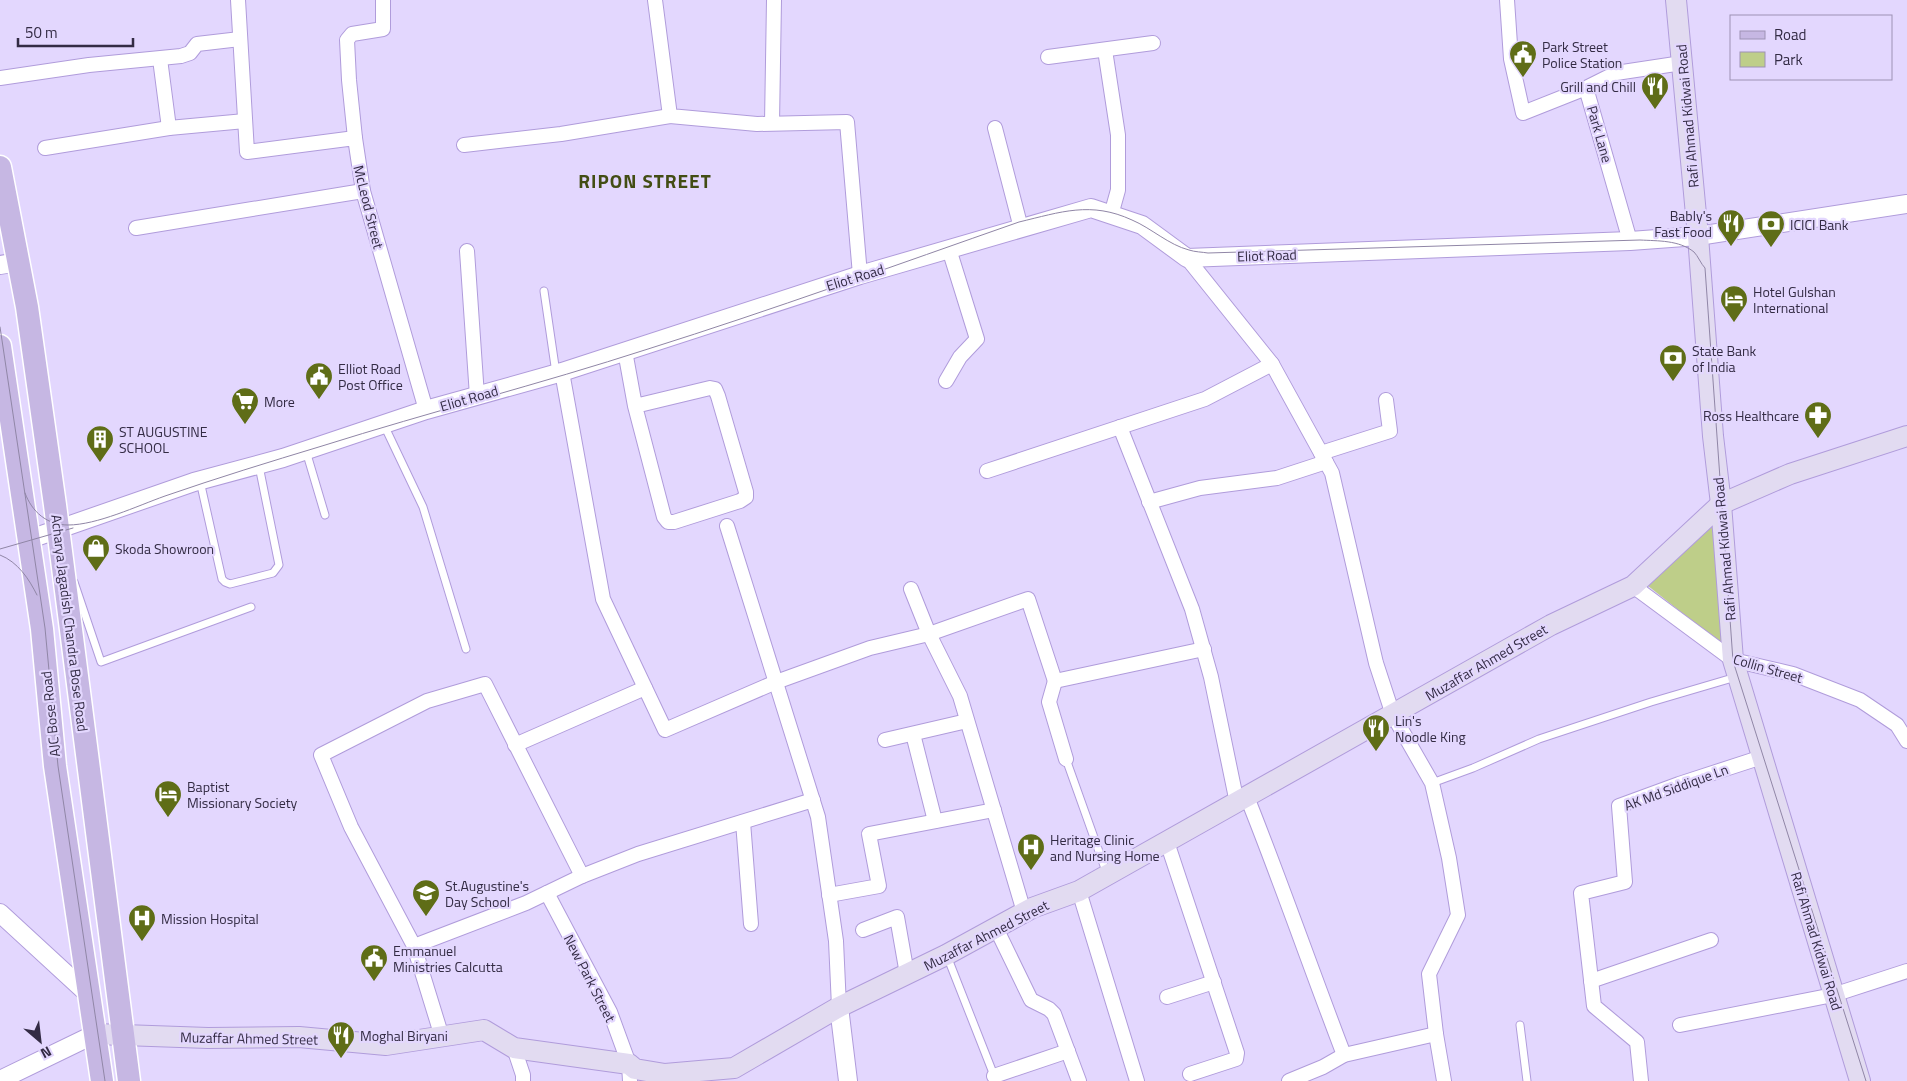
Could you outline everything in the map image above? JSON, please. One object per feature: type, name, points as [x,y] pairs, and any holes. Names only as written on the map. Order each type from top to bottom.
[{"type":"main road","name":"Rafi Ahmad Kidwai Road","points":[[1676,0],[1698,236],[1713,436],[1721,504],[1735,668],[1860,1081]]},
{"type":"main road","name":"Acharya Jagadish Chandra Bose Road","points":[[0,167],[9,263],[27,307],[65,581],[129,1081]]},
{"type":"main road","name":"AJC Bose Road","points":[[0,346],[42,629],[55,766],[102,1081]]},
{"type":"main road","name":"Muzaffar Ahmed Street","points":[[95,1034],[208,1038],[299,1037],[386,1045],[484,1030],[514,1048],[629,1072],[634,1068],[665,1074],[709,1076],[734,1068],[839,1007],[946,955],[1024,912],[1079,891],[1551,625],[1633,586],[1721,504],[1790,474],[1907,436]]},
{"type":"street","points":[[238,0],[247,152],[354,138]]},
{"type":"street","name":"McLeod Street","points":[[383,0],[382,29],[352,34],[348,40],[354,138],[363,191],[426,410]]},
{"type":"street","points":[[655,0],[670,116]]},
{"type":"street","points":[[772,123],[774,0]]},
{"type":"street","name":"Park Lane","points":[[1507,0],[1511,59],[1523,113],[1586,88],[1630,240]]},
{"type":"street","points":[[0,78],[89,65],[160,59],[190,53],[197,44],[240,39]]},
{"type":"street","points":[[1048,57],[1153,43]]},
{"type":"street","points":[[1105,50],[1118,134],[1118,190],[1111,215]]},
{"type":"street","points":[[160,59],[169,128]]},
{"type":"street","points":[[1586,88],[1616,73],[1682,64]]},
{"type":"street","points":[[464,145],[561,134],[670,116],[757,124],[847,122],[860,275]]},
{"type":"street","points":[[45,148],[169,128],[245,120]]},
{"type":"street","points":[[995,128],[1021,228]]},
{"type":"street","points":[[136,228],[363,191]]},
{"type":"street","name":"Eliot Road","points":[[30,539],[200,480],[306,450],[426,410],[559,372],[860,275],[1091,208],[1142,225],[1186,258],[1698,236],[1907,204]]},
{"type":"street","points":[[946,381],[960,357],[977,339],[949,249]]},
{"type":"street","points":[[467,251],[478,396]]},
{"type":"street","points":[[1186,258],[1272,364],[1332,473],[1376,663],[1393,715],[1432,783],[1458,915],[1429,974],[1444,1081]]},
{"type":"street","points":[[625,351],[636,406],[664,517],[668,522],[674,522],[740,501],[746,497],[715,389],[710,388],[636,406]]},
{"type":"street","points":[[987,472],[1205,399],[1272,364]]},
{"type":"street","points":[[559,372],[603,599],[665,730],[776,682],[870,648],[929,634],[1028,599],[1055,681],[1049,702],[1066,759]]},
{"type":"street","points":[[1149,502],[1200,488],[1277,478],[1390,431],[1386,400]]},
{"type":"street","points":[[1120,427],[1192,609],[1242,800],[1272,860],[1344,1055]]},
{"type":"street","points":[[727,526],[818,817],[836,941],[839,1007],[848,1081]]},
{"type":"street","name":"Collin Street","points":[[1633,586],[1735,668],[1792,674],[1860,700],[1897,725],[1907,741]]},
{"type":"street","points":[[912,589],[929,634],[960,696],[1024,912]]},
{"type":"street","points":[[1055,681],[1204,649]]},
{"type":"street","points":[[442,1036],[414,946],[351,827],[321,755],[427,701],[485,684],[582,876]]},
{"type":"street","points":[[515,745],[645,688]]},
{"type":"street","points":[[885,740],[967,721]]},
{"type":"street","points":[[912,734],[935,821]]},
{"type":"street","name":"AK Md Siddique Ln","points":[[1641,1081],[1637,1042],[1594,1006],[1581,893],[1625,882],[1619,806],[1762,757]]},
{"type":"street","points":[[414,946],[547,893],[582,876],[638,854],[813,800]]},
{"type":"street","points":[[829,894],[879,886],[869,834],[994,810]]},
{"type":"street","points":[[744,822],[751,924]]},
{"type":"street","points":[[1167,842],[1237,1056],[1236,1059],[1190,1074]]},
{"type":"street","points":[[1079,891],[1137,1081]]},
{"type":"street","name":"New Park Street","points":[[547,893],[610,1012],[629,1072]]},
{"type":"street","points":[[0,913],[88,994]]},
{"type":"street","points":[[863,930],[897,917],[907,974]]},
{"type":"street","points":[[996,928],[1031,1000],[1049,1009],[1054,1014],[1078,1081]]},
{"type":"street","points":[[1592,981],[1711,940]]},
{"type":"street","points":[[1680,1025],[1833,995],[1907,971]]},
{"type":"street","points":[[1167,997],[1214,982]]},
{"type":"street","points":[[0,1080],[95,1034]]},
{"type":"street","points":[[1289,1081],[1323,1067],[1344,1055],[1436,1034]]},
{"type":"street","points":[[514,1048],[523,1074],[523,1081]]},
{"type":"street","points":[[995,1079],[1068,1051]]},
{"type":"lane","points":[[544,291],[559,372]]},
{"type":"lane","points":[[384,424],[423,507],[466,649]]},
{"type":"lane","points":[[306,450],[326,515]]},
{"type":"lane","points":[[200,480],[222,578],[225,582],[230,584],[273,573],[280,565],[259,464]]},
{"type":"lane","points":[[65,581],[74,580],[101,662],[251,606]]},
{"type":"lane","points":[[1432,783],[1472,768],[1539,738],[1651,702],[1735,668]]},
{"type":"lane","points":[[1066,759],[1107,875]]},
{"type":"lane","points":[[946,955],[995,1079]]},
{"type":"lane","points":[[1520,1025],[1527,1081]]},
{"type":"green space","points":[[1716,516],[1725,647],[1647,585]]},
{"type":"tram line","points":[[25,493],[36,511],[53,523],[68,525],[91,522],[263,464],[648,349],[1019,222],[1062,212],[1089,210],[1117,214],[1139,223],[1182,248],[1208,253],[1640,240],[1682,245],[1694,252],[1705,268],[1733,661],[1866,1081]]},
{"type":"tram line","points":[[0,327],[45,628],[58,766],[105,1081]]},
{"type":"tram line","points":[[0,549],[73,528]]},
{"type":"tram line","points":[[0,555],[18,567],[37,595]]},
{"type":"place","name":"Park Street Police Station","points":[[1523,78]]},
{"type":"place","name":"Grill and Chill","points":[[1655,110]]},
{"type":"place","name":"Bably's Fast Food","points":[[1731,247]]},
{"type":"place","name":"ICICI Bank","points":[[1771,248]]},
{"type":"place","name":"Hotel Gulshan International","points":[[1734,323]]},
{"type":"place","name":"State Bank of India","points":[[1673,382]]},
{"type":"place","name":"Elliot Road Post Office","points":[[319,400]]},
{"type":"place","name":"More","points":[[245,425]]},
{"type":"place","name":"Ross Healthcare","points":[[1818,439]]},
{"type":"place","name":"ST AUGUSTINE SCHOOL","points":[[100,463]]},
{"type":"place","name":"Skoda Showroon","points":[[96,572]]},
{"type":"place","name":"Lin's Noodle King","points":[[1376,752]]},
{"type":"place","name":"Baptist Missionary Society","points":[[168,818]]},
{"type":"place","name":"Heritage Clinic and Nursing Home","points":[[1031,871]]},
{"type":"place","name":"St.Augustine's Day School","points":[[426,917]]},
{"type":"place","name":"Mission Hospital","points":[[142,942]]},
{"type":"place","name":"Emmanuel Ministries Calcutta","points":[[374,982]]},
{"type":"place","name":"Moghal Biryani","points":[[341,1059]]},
{"type":"district","name":"RIPON STREET","points":[[645,180]]}]
